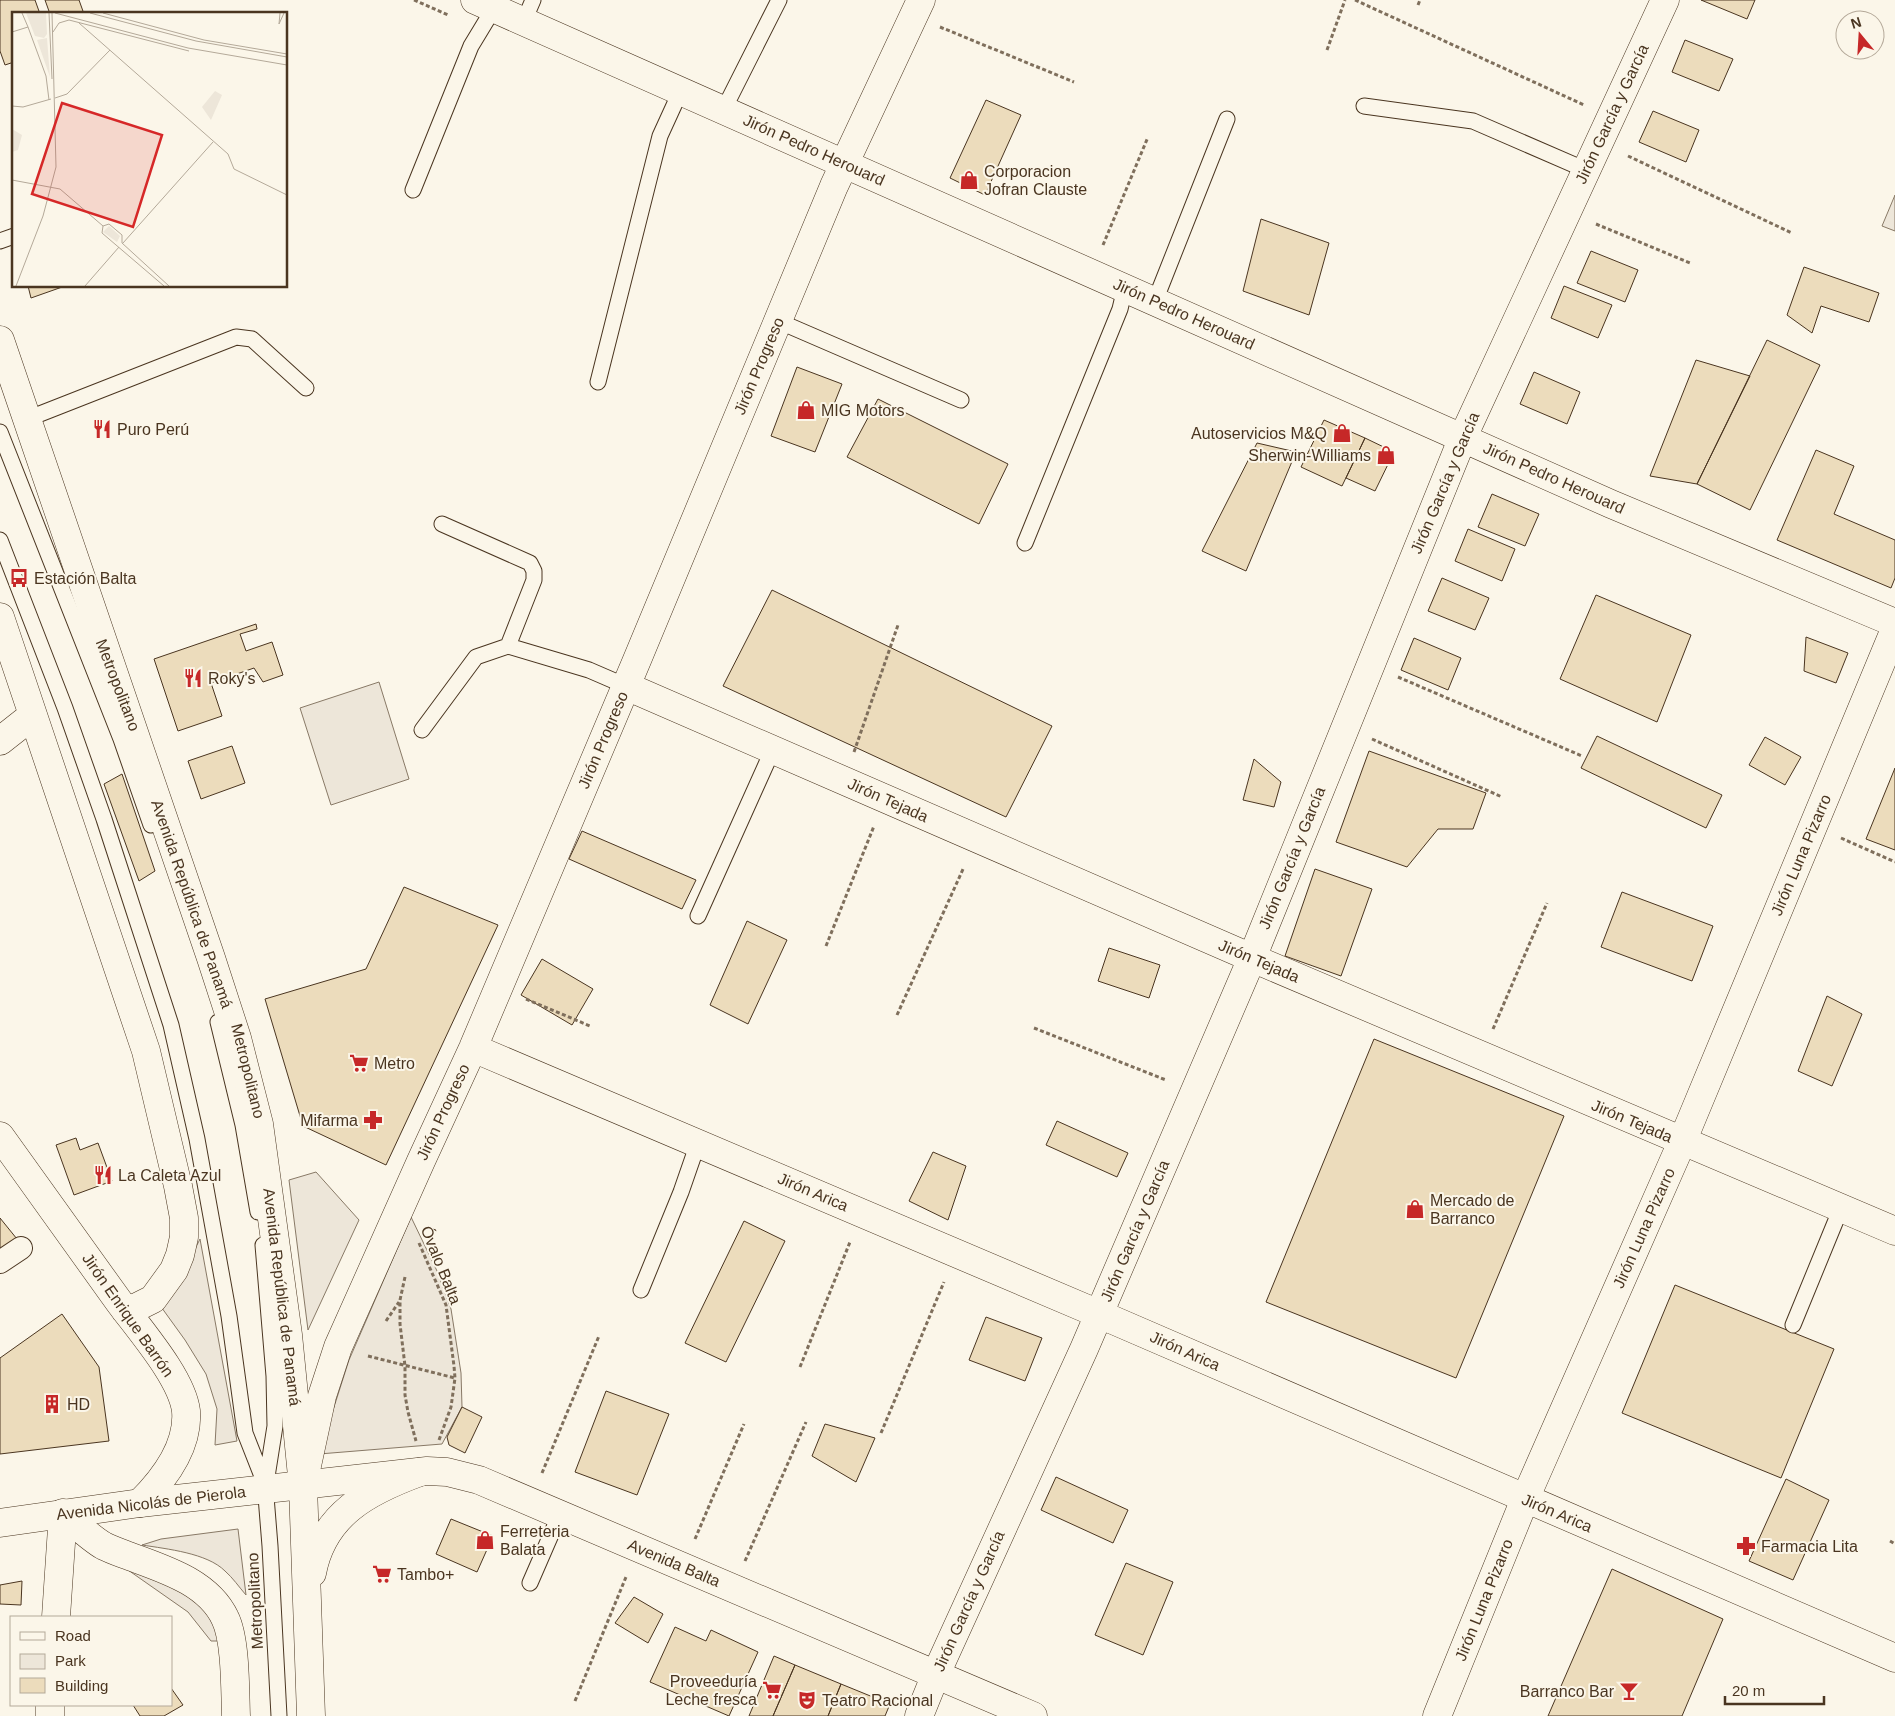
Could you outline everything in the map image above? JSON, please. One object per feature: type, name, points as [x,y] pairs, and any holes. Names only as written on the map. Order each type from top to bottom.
[{"type":"street","name":"Jirón García y García","points":[[919,1716],[936,1674],[1099,1314],[1252,958],[1463,437],[1665,0]]},
{"type":"street","name":"Jirón Pedro Herouard","points":[[485,4],[529,11],[681,90],[844,164],[1611,504],[1895,623]]},
{"type":"street","name":"Jirón Progreso","points":[[303,1486],[313,1431],[338,1347],[474,1048],[844,164],[917,8]]},
{"type":"street","name":"Avenida República de Panamá","points":[[0,340],[237,1038],[259,1124],[288,1335],[303,1486]]},
{"type":"street","points":[[0,617],[146,1051],[178,1186],[184,1237],[174,1270],[153,1299],[137,1307],[125,1310]]},
{"type":"street","name":"Jirón Luna Pizarro","points":[[1437,1716],[1525,1499],[1682,1142],[1895,629]]},
{"type":"street","name":"Jirón Tejada","points":[[626,686],[1482,1057],[1895,1231]]},
{"type":"street","points":[[0,741],[33,714]]},
{"type":"street","name":"Jirón Arica","points":[[474,1048],[1099,1314],[1895,1658]]},
{"type":"street","name":"Jirón Enrique Barrón","points":[[0,1136],[174,1379],[182,1396],[186,1411],[182,1442],[171,1466],[159,1484],[140,1503]]},
{"type":"street","points":[[0,1262],[21,1248]]},
{"type":"street","name":"Avenida Balta","points":[[303,1486],[420,1472],[447,1472],[464,1475],[560,1514],[1033,1716]]},
{"type":"street","points":[[307,1630],[313,1566],[327,1532],[350,1507],[365,1496],[377,1489],[420,1472]]},
{"type":"street","name":"Avenida Nicolás de Pierola","points":[[0,1523],[266,1487],[303,1486]]},
{"type":"street","points":[[303,1486],[311,1716]]},
{"type":"street","points":[[56,1616],[63,1513]]},
{"type":"street","points":[[63,1513],[104,1546],[188,1581],[204,1590],[216,1604],[226,1619],[230,1633],[235,1676],[236,1716]]},
{"type":"lane","points":[[724,109],[779,0]]},
{"type":"lane","points":[[413,190],[471,46],[485,4]]},
{"type":"lane","points":[[598,382],[660,136],[681,90]]},
{"type":"lane","points":[[1364,106],[1474,121],[1586,170]]},
{"type":"lane","points":[[1155,301],[1228,119]]},
{"type":"lane","points":[[1024,543],[1120,309],[1125,288]]},
{"type":"lane","points":[[778,321],[961,400]]},
{"type":"lane","points":[[27,419],[236,337],[252,339],[306,388]]},
{"type":"lane","name":"Metropolitano","points":[[0,432],[121,739],[169,872],[222,1037],[243,1124],[262,1236],[274,1393],[275,1426],[266,1487],[279,1716]]},
{"type":"lane","points":[[442,524],[530,563],[534,571],[534,580],[508,646]]},
{"type":"lane","name":"Metropolitano","points":[[0,540],[94,791],[171,1025],[197,1139],[226,1298],[245,1432],[266,1487]]},
{"type":"lane","points":[[422,730],[476,657],[508,646],[589,670],[626,686]]},
{"type":"lane","points":[[698,916],[772,749]]},
{"type":"lane","points":[[641,1290],[681,1192],[698,1143]]},
{"type":"lane","points":[[1794,1325],[1841,1208]]},
{"type":"lane","points":[[530,1583],[560,1514]]},
{"type":"path","points":[[1327,50],[1345,0]]},
{"type":"path","points":[[1355,0],[1611,117]]},
{"type":"path","points":[[1418,5],[1420,0]]},
{"type":"path","points":[[917,8],[1074,82]]},
{"type":"path","points":[[1092,273],[1148,137]]},
{"type":"path","points":[[1599,142],[1792,233]]},
{"type":"path","points":[[1567,212],[1690,263]]},
{"type":"path","points":[[844,781],[898,625]]},
{"type":"path","points":[[1371,665],[1582,756]]},
{"type":"path","points":[[1345,728],[1502,797]]},
{"type":"path","points":[[826,946],[885,799]]},
{"type":"path","points":[[1813,826],[1895,862]]},
{"type":"path","points":[[897,1015],[977,839]]},
{"type":"path","points":[[1482,1057],[1547,903]]},
{"type":"path","points":[[498,988],[590,1026]]},
{"type":"path","points":[[1034,1028],[1195,1091]]},
{"type":"path","points":[[800,1367],[862,1213]]},
{"type":"path","name":"Óvalo Balta","points":[[417,1238],[446,1305],[455,1378],[452,1407],[439,1441]]},
{"type":"path","points":[[881,1433],[956,1253]]},
{"type":"path","points":[[406,1276],[400,1300],[400,1324],[408,1412],[416,1442]]},
{"type":"path","points":[[530,1502],[599,1336]]},
{"type":"path","points":[[338,1347],[455,1378]]},
{"type":"path","points":[[733,1588],[806,1422]]},
{"type":"path","points":[[683,1567],[744,1424]]},
{"type":"path","points":[[1890,1541],[1895,1544]]},
{"type":"path","points":[[575,1701],[638,1548]]},
{"type":"green space","points":[[1895,195],[1895,231],[1882,226]]},
{"type":"green space","points":[[379,682],[409,779],[331,805],[300,708]]},
{"type":"green space","points":[[316,1172],[359,1220],[308,1330],[289,1180]]},
{"type":"green space","points":[[411,1217],[437,1271],[451,1309],[461,1373],[462,1407],[442,1444],[319,1454],[349,1360]]},
{"type":"green space","points":[[200,1239],[237,1441],[215,1445],[217,1409],[206,1374],[185,1340],[159,1304],[185,1269]]},
{"type":"green space","points":[[238,1529],[246,1595],[225,1571],[208,1560],[175,1550],[142,1545],[161,1539]]},
{"type":"green space","points":[[126,1565],[206,1604],[219,1639],[211,1641],[188,1612],[128,1570]]},
{"type":"building","points":[[0,0],[35,0],[39,12],[12,12],[12,63],[5,65],[0,51]]},
{"type":"building","points":[[45,0],[79,0],[83,12],[49,12]]},
{"type":"building","points":[[1701,0],[1755,0],[1747,19]]},
{"type":"building","points":[[1685,40],[1733,59],[1719,91],[1672,72]]},
{"type":"building","points":[[986,100],[1021,115],[985,195],[950,178]]},
{"type":"building","points":[[1653,111],[1699,130],[1686,162],[1639,142]]},
{"type":"building","points":[[1261,219],[1329,243],[1309,315],[1243,291]]},
{"type":"building","points":[[1591,251],[1638,270],[1625,302],[1577,283]]},
{"type":"building","points":[[1804,267],[1879,293],[1869,322],[1821,306],[1812,333],[1787,315]]},
{"type":"building","points":[[1564,286],[1612,305],[1598,338],[1551,318]]},
{"type":"building","points":[[28,288],[59,288],[31,298]]},
{"type":"building","points":[[1767,340],[1820,365],[1750,510],[1697,484]]},
{"type":"building","points":[[1696,360],[1750,376],[1697,484],[1650,476]]},
{"type":"building","name":"MIG Motors","points":[[797,367],[842,384],[815,452],[771,436]]},
{"type":"building","points":[[1534,372],[1580,392],[1567,424],[1520,404]]},
{"type":"building","points":[[878,399],[1008,464],[979,524],[847,457]]},
{"type":"building","points":[[1324,420],[1365,438],[1342,486],[1301,467]]},
{"type":"building","points":[[1365,438],[1394,452],[1375,491],[1346,478]]},
{"type":"building","points":[[1257,443],[1296,452],[1246,571],[1202,551]]},
{"type":"building","points":[[1816,450],[1854,466],[1834,514],[1895,540],[1895,578],[1891,588],[1777,540]]},
{"type":"building","points":[[1492,494],[1539,514],[1525,546],[1478,527]]},
{"type":"building","points":[[1468,529],[1515,549],[1502,581],[1455,561]]},
{"type":"building","points":[[1442,578],[1489,598],[1475,630],[1428,611]]},
{"type":"building","points":[[772,590],[1052,726],[1006,817],[723,686]]},
{"type":"building","points":[[1596,595],[1691,635],[1657,722],[1560,679]]},
{"type":"building","name":"Roky's","points":[[256,624],[257,629],[240,634],[246,651],[272,642],[283,675],[263,682],[254,668],[211,683],[222,716],[178,731],[154,659]]},
{"type":"building","points":[[1806,637],[1848,653],[1836,683],[1804,671]]},
{"type":"building","points":[[1414,638],[1461,658],[1448,690],[1401,670]]},
{"type":"building","points":[[1597,736],[1722,795],[1706,828],[1581,768]]},
{"type":"building","points":[[1765,737],[1801,757],[1785,785],[1749,765]]},
{"type":"building","points":[[232,746],[245,783],[201,799],[188,761]]},
{"type":"building","points":[[1369,751],[1486,793],[1473,829],[1438,829],[1407,867],[1336,842]]},
{"type":"building","points":[[1254,759],[1281,782],[1274,807],[1243,800]]},
{"type":"building","points":[[1895,768],[1895,850],[1866,839]]},
{"type":"building","points":[[122,774],[155,871],[139,881],[104,784]]},
{"type":"building","points":[[582,831],[696,880],[682,909],[569,859]]},
{"type":"building","points":[[1315,869],[1372,889],[1341,976],[1285,956]]},
{"type":"building","name":"Metro","points":[[404,887],[498,925],[386,1165],[303,1126],[265,999],[366,969]]},
{"type":"building","points":[[1622,892],[1713,926],[1692,981],[1601,947]]},
{"type":"building","points":[[747,921],[787,940],[748,1024],[710,1005]]},
{"type":"building","points":[[1109,948],[1160,965],[1149,998],[1098,981]]},
{"type":"building","points":[[542,959],[593,989],[572,1025],[521,995]]},
{"type":"building","points":[[1827,996],[1862,1014],[1832,1086],[1798,1071]]},
{"type":"building","name":"Mercado de Barranco","points":[[1374,1039],[1564,1116],[1456,1378],[1266,1302]]},
{"type":"building","points":[[1057,1121],[1128,1153],[1117,1177],[1046,1145]]},
{"type":"building","points":[[76,1138],[80,1150],[98,1143],[112,1181],[74,1195],[56,1145]]},
{"type":"building","points":[[933,1152],[966,1166],[948,1220],[909,1201]]},
{"type":"building","points":[[0,1218],[17,1239],[0,1252]]},
{"type":"building","points":[[744,1221],[785,1241],[726,1362],[685,1343]]},
{"type":"building","points":[[1675,1285],[1834,1349],[1781,1478],[1622,1413]]},
{"type":"building","name":"HD","points":[[62,1314],[99,1367],[109,1441],[0,1454],[0,1358]]},
{"type":"building","points":[[986,1317],[1042,1338],[1025,1381],[969,1360]]},
{"type":"building","points":[[606,1391],[669,1414],[637,1495],[575,1472]]},
{"type":"building","points":[[462,1407],[482,1417],[465,1453],[449,1445],[447,1437]]},
{"type":"building","points":[[825,1424],[875,1438],[856,1482],[812,1456]]},
{"type":"building","points":[[1056,1477],[1128,1510],[1113,1543],[1041,1510]]},
{"type":"building","points":[[1786,1479],[1829,1500],[1793,1580],[1749,1561]]},
{"type":"building","points":[[451,1519],[493,1536],[477,1572],[436,1554]]},
{"type":"building","points":[[1126,1563],[1173,1582],[1143,1655],[1095,1635]]},
{"type":"building","points":[[1612,1569],[1723,1619],[1682,1716],[1548,1716]]},
{"type":"building","points":[[22,1581],[21,1605],[0,1604],[0,1585]]},
{"type":"building","points":[[634,1597],[663,1614],[648,1643],[615,1623]]},
{"type":"building","points":[[675,1627],[706,1641],[711,1630],[758,1652],[729,1716],[650,1682]]},
{"type":"building","name":"Proveeduría Leche fresca","points":[[774,1656],[795,1665],[773,1716],[749,1716]]},
{"type":"building","name":"Teatro Racional","points":[[795,1665],[841,1684],[828,1716],[773,1716]]},
{"type":"building","points":[[841,1684],[890,1704],[885,1716],[828,1716]]},
{"type":"building","points":[[172,1689],[183,1705],[164,1716],[140,1716],[134,1706],[172,1706]]},
{"type":"place","name":"Corporacion Jofran Clauste","points":[[969,180]]},
{"type":"place","name":"MIG Motors","points":[[806,410]]},
{"type":"place","name":"Puro Perú","points":[[102,429]]},
{"type":"place","name":"Autoservicios M&Q","points":[[1342,433]]},
{"type":"place","name":"Sherwin-Williams","points":[[1386,455]]},
{"type":"place","name":"Estación Balta","points":[[19,578]]},
{"type":"place","name":"Roky's","points":[[193,678]]},
{"type":"place","name":"Metro","points":[[359,1063]]},
{"type":"place","name":"Mifarma","points":[[373,1120]]},
{"type":"place","name":"La Caleta Azul","points":[[103,1175]]},
{"type":"place","name":"Mercado de Barranco","points":[[1415,1209]]},
{"type":"place","name":"HD","points":[[52,1404]]},
{"type":"place","name":"Ferreteria Balata","points":[[485,1540]]},
{"type":"place","name":"Farmacia Lita","points":[[1746,1546]]},
{"type":"place","name":"Tambo+","points":[[382,1574]]},
{"type":"place","name":"Proveeduría Leche fresca","points":[[772,1690]]},
{"type":"place","name":"Barranco Bar","points":[[1629,1691]]},
{"type":"place","name":"Teatro Racional","points":[[807,1700]]}]
